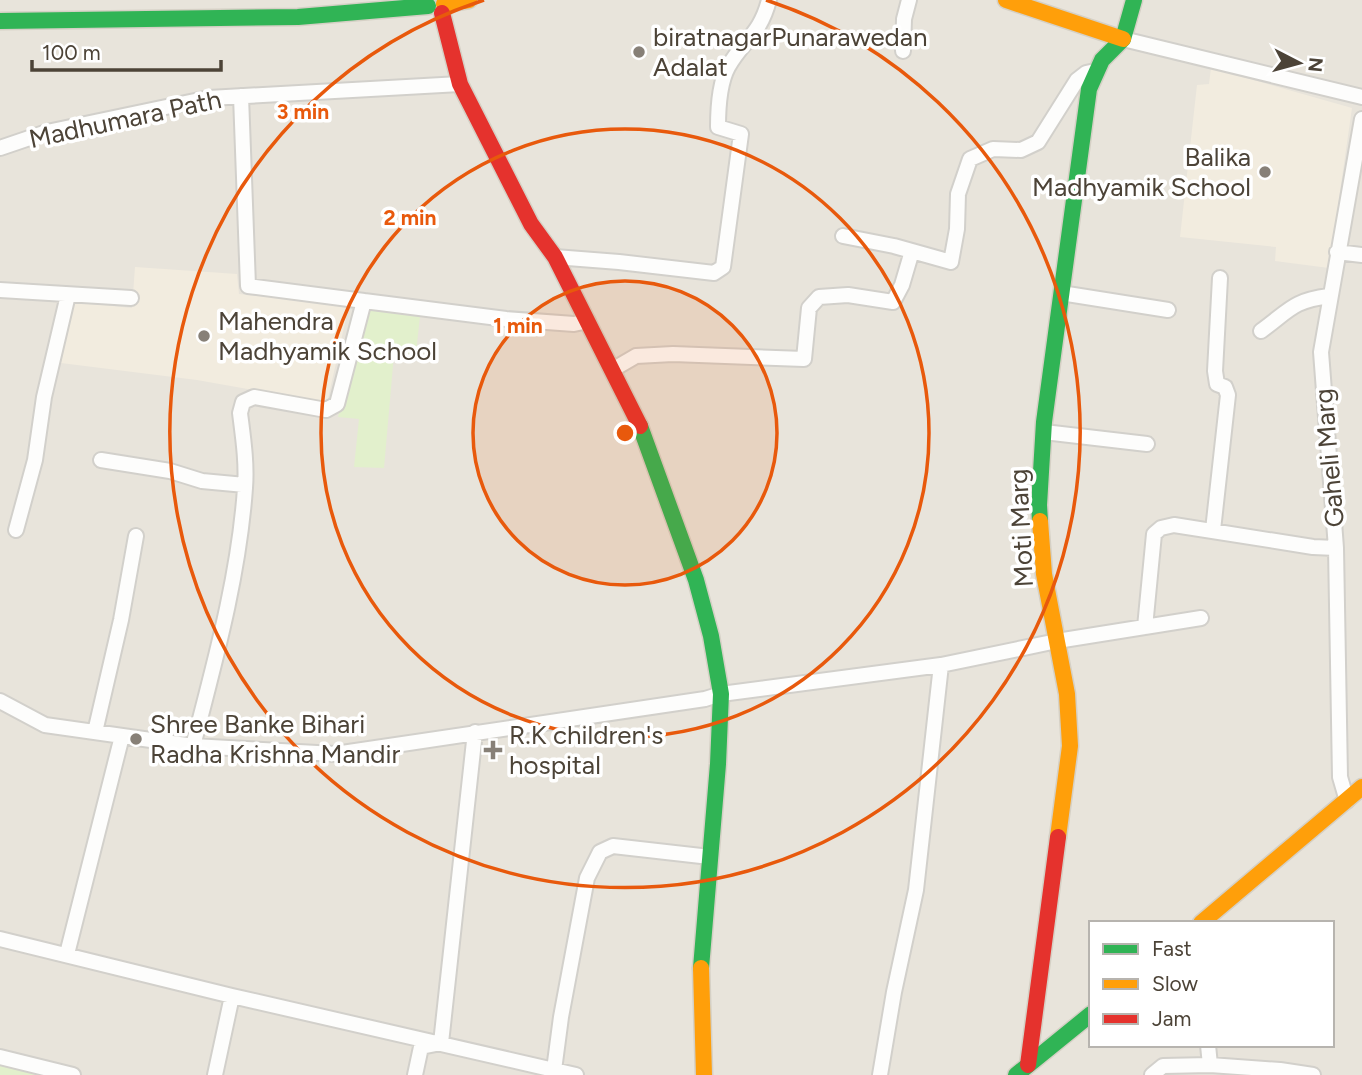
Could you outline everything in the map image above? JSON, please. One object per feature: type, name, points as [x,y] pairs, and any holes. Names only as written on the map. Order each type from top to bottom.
[{"type":"main road","points":[[0,22],[298,17],[469,0]]},
{"type":"main road","points":[[1006,0],[1123,39]]},
{"type":"main road","name":"Moti Marg","points":[[1022,1070],[1070,746],[1067,694],[1044,573],[1039,505],[1044,432],[1090,89],[1095,71],[1108,48],[1123,39],[1133,0]]},
{"type":"main road","points":[[434,4],[460,84],[531,224],[555,257],[642,430],[696,580],[711,636],[721,694],[700,977],[704,1075]]},
{"type":"main road","points":[[1204,921],[1362,787]]},
{"type":"main road","points":[[1022,1070],[1089,1016]]},
{"type":"street","points":[[555,257],[714,273],[723,267],[741,134],[718,127],[718,104],[728,68],[759,29],[769,0]]},
{"type":"street","points":[[903,51],[904,19],[909,0]]},
{"type":"street","points":[[1123,39],[1362,97]]},
{"type":"street","points":[[844,236],[951,262],[957,229],[958,194],[970,159],[993,149],[1021,150],[1038,142],[1077,80],[1086,73],[1095,71]]},
{"type":"street","name":"Madhumara Path","points":[[0,148],[47,132],[209,98],[460,84]]},
{"type":"street","points":[[241,96],[248,286],[506,319],[574,324],[588,321]]},
{"type":"street","name":"Gaheli Marg","points":[[1347,801],[1340,777],[1336,548],[1321,352],[1337,252],[1360,150],[1362,119]]},
{"type":"street","points":[[612,370],[636,356],[673,354],[804,359],[809,308],[819,297],[848,295],[893,302],[902,285],[912,251]]},
{"type":"street","points":[[1337,252],[1362,255]]},
{"type":"street","points":[[1213,530],[1228,395],[1225,387],[1217,383],[1214,371],[1220,278]]},
{"type":"street","points":[[0,290],[131,298]]},
{"type":"street","points":[[1061,293],[1168,310]]},
{"type":"street","points":[[16,530],[35,460],[44,397],[68,295]]},
{"type":"street","points":[[1262,331],[1280,318],[1286,309],[1307,299],[1329,296]]},
{"type":"street","points":[[193,746],[217,652],[238,552],[245,485],[240,412],[243,402],[254,397],[326,410],[337,404],[364,301]]},
{"type":"street","points":[[1044,432],[1147,444]]},
{"type":"street","points":[[101,460],[170,471],[202,481],[245,485]]},
{"type":"street","points":[[1145,626],[1154,534],[1161,528],[1174,525],[1313,547],[1336,548]]},
{"type":"street","points":[[95,732],[121,620],[136,536]]},
{"type":"street","points":[[0,701],[45,724],[95,732],[193,746],[335,754],[705,699],[721,694],[941,665],[1057,641],[1201,618]]},
{"type":"street","points":[[880,1075],[894,992],[916,890],[941,665]]},
{"type":"street","points":[[441,1043],[475,732]]},
{"type":"street","points":[[67,954],[122,736]]},
{"type":"street","points":[[554,1070],[563,1004],[587,878],[600,852],[613,846],[710,857]]},
{"type":"street","points":[[0,939],[232,996],[576,1075]]},
{"type":"street","points":[[215,1075],[232,996]]},
{"type":"street","points":[[415,1075],[421,1047],[441,1043]]},
{"type":"street","points":[[1208,1047],[1210,1065]]},
{"type":"street","points":[[0,1057],[73,1075]]},
{"type":"street","points":[[1152,1075],[1163,1066],[1210,1065],[1313,1075]]},
{"type":"shaded area","points":[[0,0],[1362,0],[1362,1075],[0,1075]]},
{"type":"shaded area","name":"Balika Madhyamik School","points":[[1211,68],[1352,108],[1329,268],[1275,261],[1276,247],[1180,237],[1197,85],[1209,84]]},
{"type":"shaded area","name":"Mahendra Madhyamik School","points":[[135,267],[237,274],[239,294],[349,305],[327,403],[197,380],[61,363],[73,302],[132,308]]},
{"type":"green space","points":[[366,308],[420,316],[416,353],[394,354],[384,468],[354,467],[359,419],[338,417]]},
{"type":"green space","points":[[0,1065],[41,1075],[0,1075]]},
{"type":"traffic: fast","points":[[1040,521],[1044,422],[1089,89],[1102,60],[1123,39],[1134,0]]},
{"type":"traffic: fast","points":[[0,21],[298,17],[428,6]]},
{"type":"traffic: fast","points":[[640,426],[696,580],[711,636],[721,694],[718,764],[701,968]]},
{"type":"traffic: fast","points":[[1016,1075],[1089,1016]]},
{"type":"traffic: slow","points":[[444,4],[469,0]]},
{"type":"traffic: slow","points":[[1006,0],[1123,39]]},
{"type":"traffic: slow","points":[[1040,521],[1044,574],[1067,694],[1070,746],[1058,837]]},
{"type":"traffic: slow","points":[[1203,921],[1362,787]]},
{"type":"traffic: slow","points":[[701,968],[704,1075]]},
{"type":"traffic: jam","points":[[442,13],[460,84],[531,224],[555,257],[640,426]]},
{"type":"traffic: jam","points":[[1028,1065],[1058,837]]},
{"type":"place","name":"biratnagarPunarawedan Adalat","points":[[639,52]]},
{"type":"place","name":"Balika Madhyamik School","points":[[1265,172]]},
{"type":"place","name":"Mahendra Madhyamik School","points":[[204,336]]},
{"type":"place","name":"Shree Banke Bihari Radha Krishna Mandir","points":[[136,739]]},
{"type":"place","name":"R.K children's hospital","points":[[493,750]]}]
